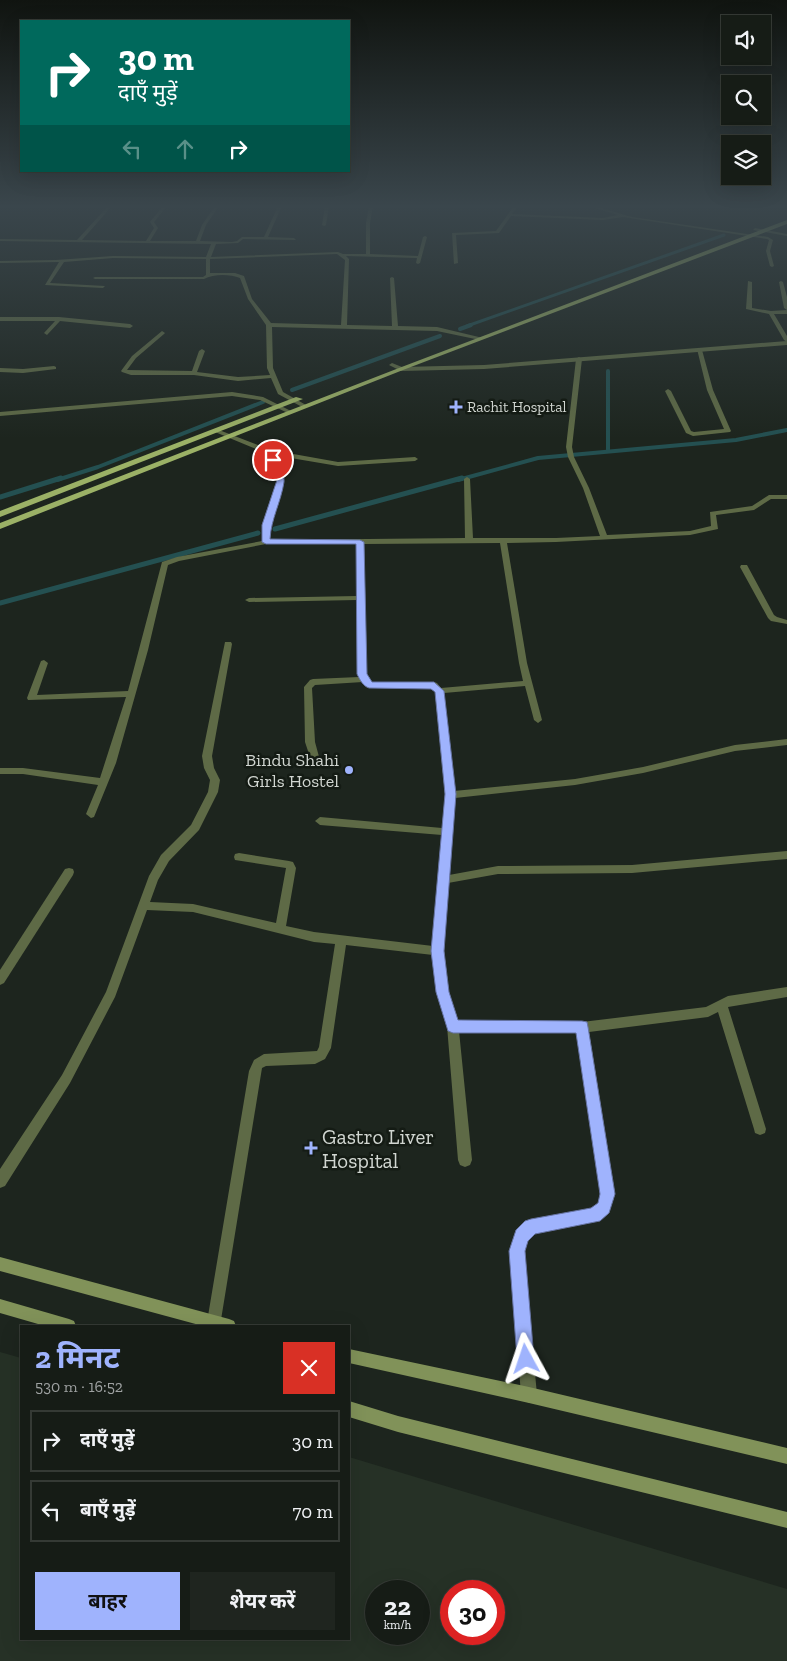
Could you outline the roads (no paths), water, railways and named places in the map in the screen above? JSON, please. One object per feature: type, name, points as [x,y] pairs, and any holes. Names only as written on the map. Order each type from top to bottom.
[{"type":"main road","points":[[330,388],[613,284]]},
{"type":"main road","points":[[0,526],[621,284]]},
{"type":"main road","points":[[0,514],[303,398]]},
{"type":"main road","points":[[0,1264],[226,1325]]},
{"type":"main road","points":[[0,1306],[66,1325]]},
{"type":"main road","points":[[350,1356],[529,1395],[787,1456]]},
{"type":"main road","points":[[350,1409],[398,1424],[787,1520]]},
{"type":"street","points":[[47,284],[103,287]]},
{"type":"street","points":[[243,284],[250,299],[269,325],[270,368],[280,393],[304,406]]},
{"type":"street","points":[[344,326],[346,284]]},
{"type":"street","points":[[392,284],[395,328]]},
{"type":"street","points":[[750,284],[749,309],[771,313],[787,312]]},
{"type":"street","points":[[781,284],[787,308]]},
{"type":"street","points":[[392,365],[401,368],[484,366],[700,350],[787,341],[771,313]]},
{"type":"street","points":[[0,319],[59,320],[130,326]]},
{"type":"street","points":[[47,333],[59,320]]},
{"type":"street","points":[[269,325],[437,329],[480,338]]},
{"type":"street","points":[[162,333],[134,358],[124,371],[131,373],[194,372],[238,379],[273,376]]},
{"type":"street","points":[[668,391],[688,432],[693,434],[728,431],[710,390],[700,350]]},
{"type":"street","points":[[194,372],[202,351]]},
{"type":"street","points":[[579,359],[569,447],[571,457],[586,488],[604,538]]},
{"type":"street","points":[[0,370],[23,371],[54,368]]},
{"type":"street","points":[[0,414],[232,394],[261,398],[290,412]]},
{"type":"street","points":[[217,431],[269,452],[338,464],[416,459]]},
{"type":"street","points":[[266,542],[266,525],[281,480],[269,452]]},
{"type":"street","points":[[467,479],[470,541]]},
{"type":"street","points":[[91,814],[111,763],[165,564],[177,559],[266,542],[470,541],[604,538],[690,533],[715,527],[712,513],[754,508],[769,496],[787,497]]},
{"type":"street","points":[[503,540],[528,683],[538,720]]},
{"type":"street","points":[[360,542],[362,674],[364,680],[369,685],[434,686],[439,691],[450,794],[438,951],[443,992],[453,1026],[465,1160]]},
{"type":"street","points":[[744,567],[771,616],[774,619],[787,622]]},
{"type":"street","points":[[249,600],[361,598]]},
{"type":"street","points":[[0,1182],[66,1078],[111,993],[153,879],[165,858],[195,827],[213,792],[215,780],[209,768],[207,756],[228,644]]},
{"type":"street","points":[[44,663],[31,698],[131,694]]},
{"type":"street","points":[[316,764],[310,742],[308,687],[313,682],[364,680]]},
{"type":"street","points":[[439,691],[528,683]]},
{"type":"street","points":[[450,794],[574,782],[644,770],[735,748],[787,742]]},
{"type":"street","points":[[0,772],[22,771],[104,782]]},
{"type":"street","points":[[320,821],[447,832]]},
{"type":"street","points":[[444,880],[498,870],[632,869],[787,855]]},
{"type":"street","points":[[239,857],[289,865],[291,868],[280,929]]},
{"type":"street","points":[[0,980],[69,872]]},
{"type":"street","points":[[143,906],[192,908],[314,937],[438,951]]},
{"type":"street","points":[[214,1322],[255,1071],[258,1064],[264,1060],[315,1058],[321,1055],[325,1048],[341,940]]},
{"type":"street","points":[[453,1026],[582,1027],[708,1012],[728,1001],[787,992]]},
{"type":"street","points":[[722,1005],[760,1129]]},
{"type":"street","points":[[529,1395],[517,1251],[522,1236],[531,1227],[594,1216],[604,1208],[608,1194],[582,1027]]},
{"type":"waterway","points":[[467,326],[587,284]]},
{"type":"waterway","points":[[460,329],[471,325]]},
{"type":"waterway","points":[[292,390],[440,336]]},
{"type":"waterway","points":[[608,371],[608,451]]},
{"type":"waterway","points":[[57,480],[98,467],[263,402]]},
{"type":"waterway","points":[[458,480],[538,458],[736,440],[787,430]]},
{"type":"waterway","points":[[0,497],[61,478]]},
{"type":"waterway","points":[[275,529],[462,478]]},
{"type":"waterway","points":[[0,603],[258,533]]},
{"type":"place","name":"Rachit Hospital","points":[[456,407]]},
{"type":"place","name":"Bindu Shahi Girls Hostel","points":[[349,770]]},
{"type":"place","name":"Gastro Liver Hospital","points":[[311,1148]]}]
